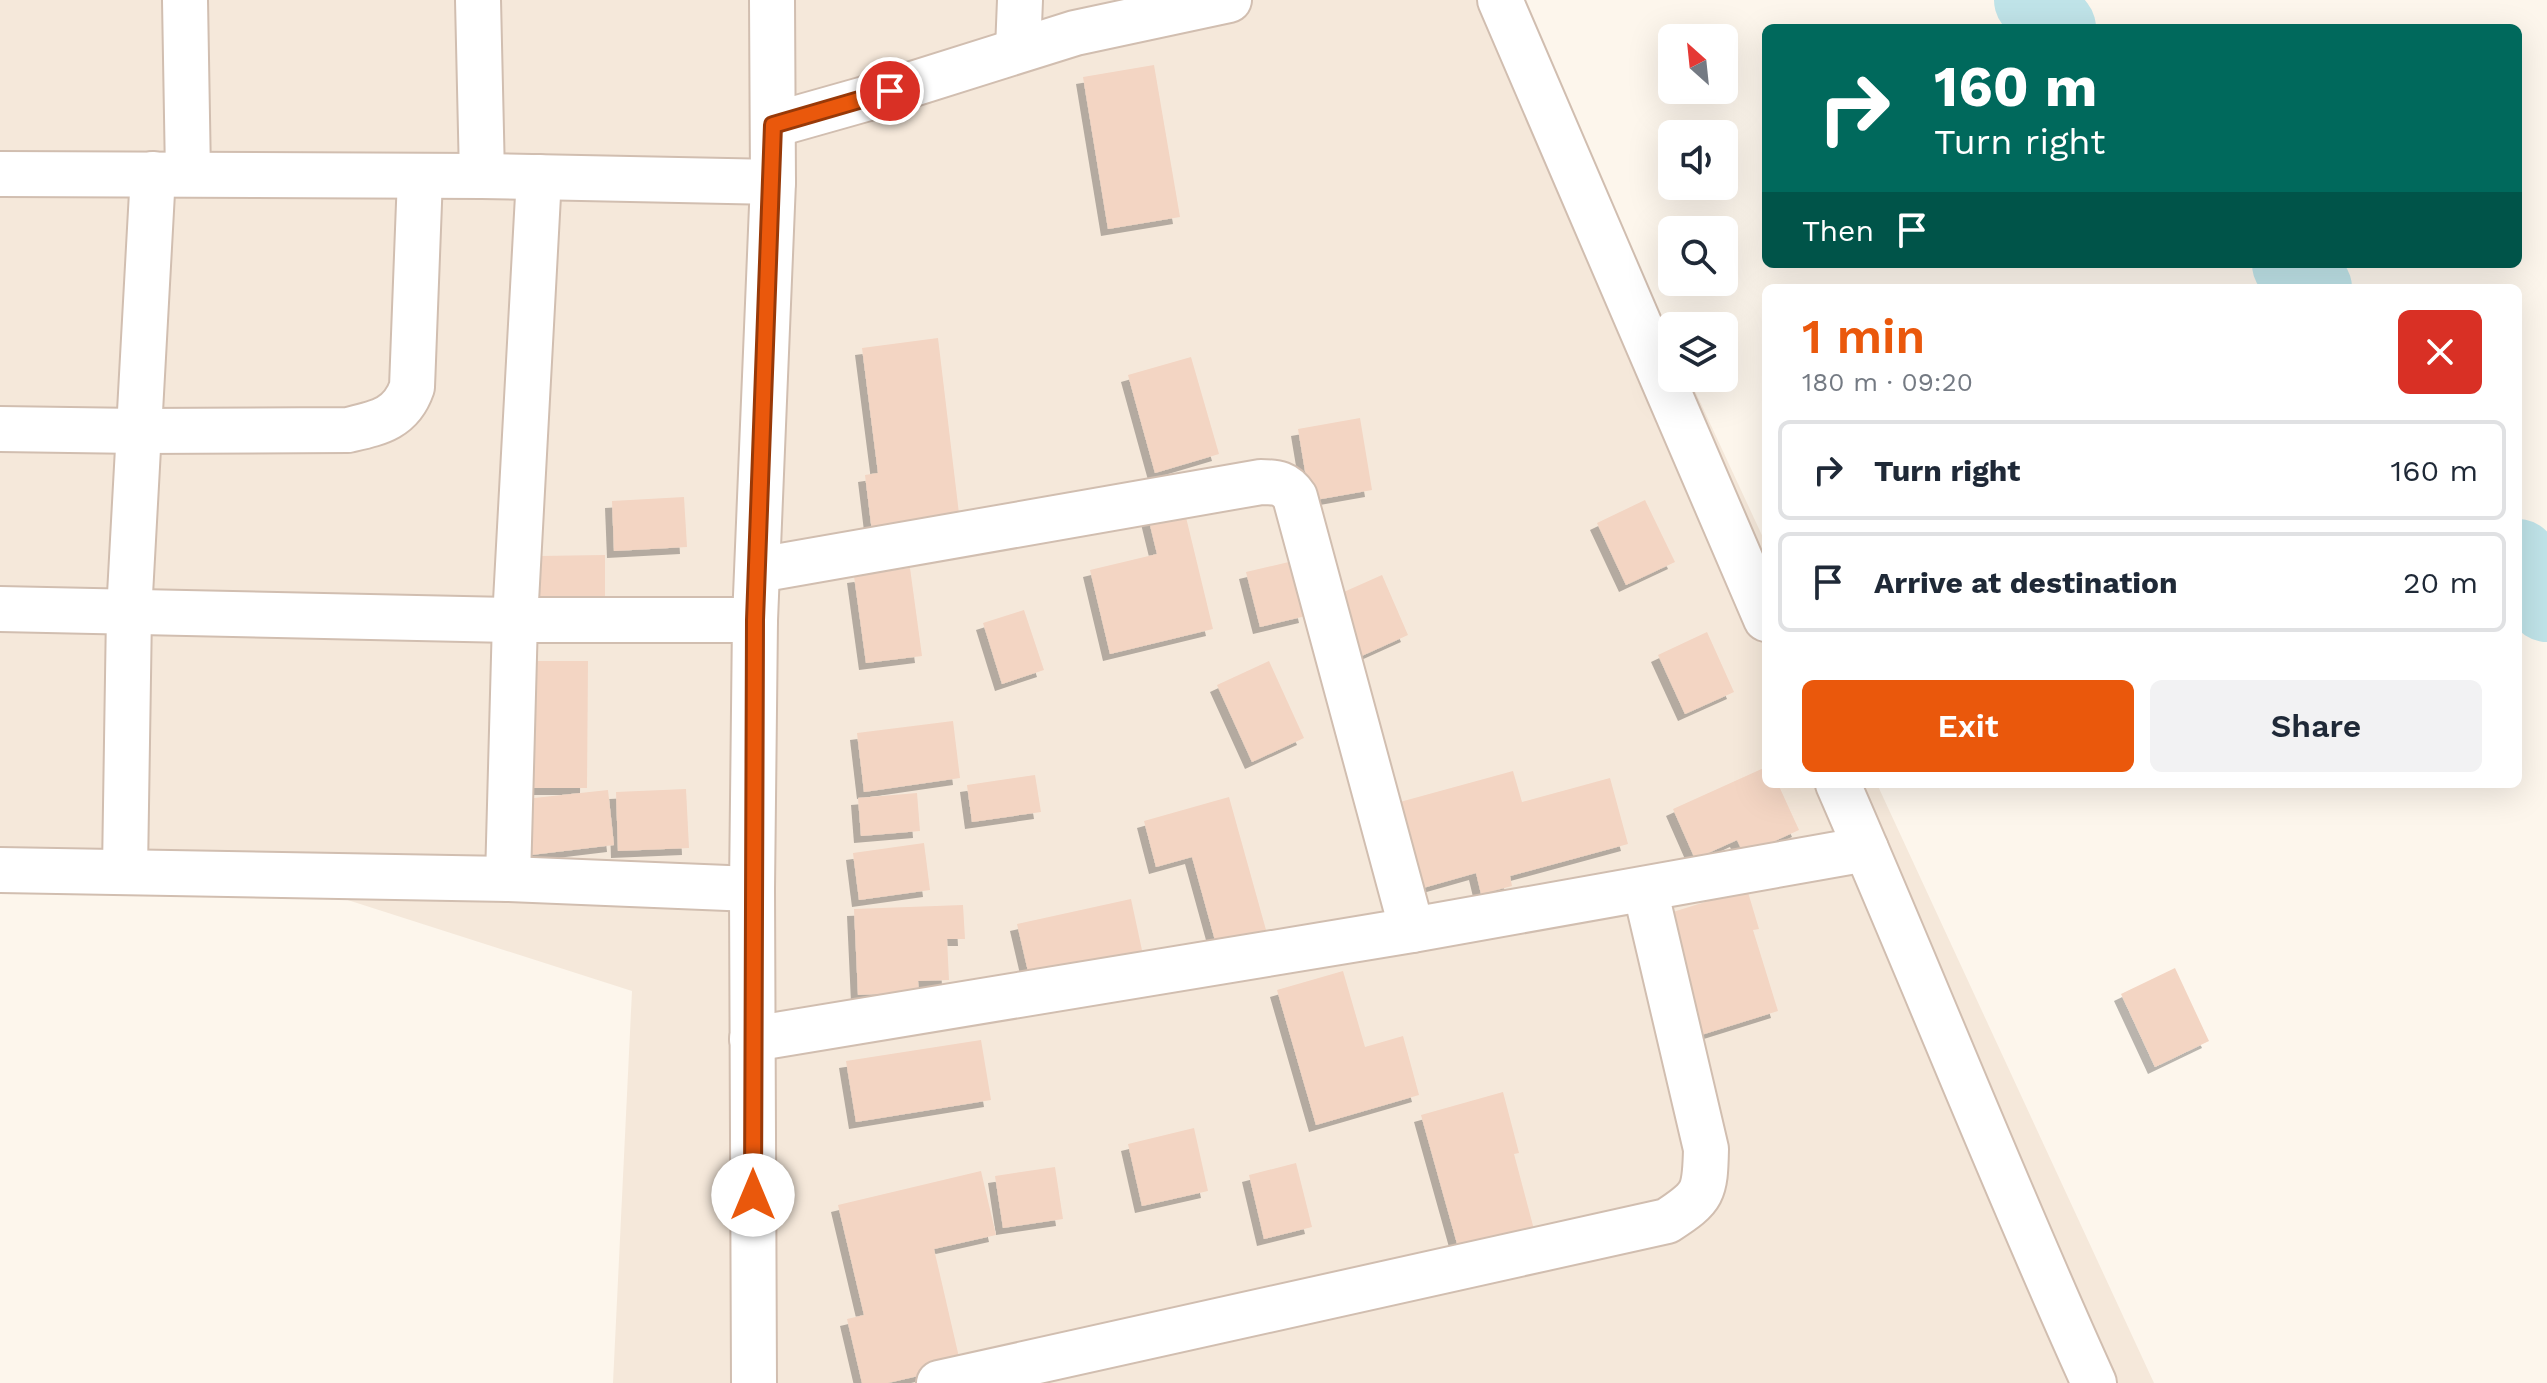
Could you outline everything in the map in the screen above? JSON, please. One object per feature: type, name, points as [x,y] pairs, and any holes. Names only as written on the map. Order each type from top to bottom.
[{"type":"street","points":[[125,870],[129,613],[139,431],[171,174],[185,0]]},
{"type":"street","points":[[478,0],[482,176]]},
{"type":"street","points":[[754,1383],[752,889],[755,620],[773,182],[772,0]]},
{"type":"street","points":[[1018,50],[1020,0]]},
{"type":"street","points":[[773,125],[1075,33],[1229,0]]},
{"type":"street","points":[[1500,0],[1762,610]]},
{"type":"street","points":[[0,174],[482,176],[773,182]]},
{"type":"street","points":[[0,429],[348,430],[379,423],[396,414],[407,402],[412,387],[420,177]]},
{"type":"street","points":[[508,879],[515,620],[539,177]]},
{"type":"street","points":[[758,570],[1247,484],[1278,482],[1289,487],[1295,497],[1348,685],[1412,930]]},
{"type":"street","points":[[0,609],[515,620],[755,620]]},
{"type":"street","points":[[1840,788],[2040,1266],[2094,1383]]},
{"type":"street","points":[[752,1039],[1412,930],[1866,849]]},
{"type":"street","points":[[0,870],[508,879],[752,889]]},
{"type":"street","points":[[939,1383],[1667,1221],[1695,1203],[1705,1179],[1706,1149],[1645,889]]},
{"type":"shaded area","points":[[0,0],[1514,0],[1659,312],[1658,392],[1695,392],[1762,535],[1762,788],[1879,788],[2154,1383],[613,1383],[632,991],[248,868],[0,875]]},
{"type":"building","points":[[1154,65],[1180,217],[1108,229],[1083,77]]},
{"type":"building","points":[[938,338],[960,522],[872,532],[865,475],[878,473],[862,348]]},
{"type":"building","points":[[1191,357],[1219,454],[1155,473],[1128,375]]},
{"type":"building","points":[[1360,418],[1372,490],[1310,501],[1298,429]]},
{"type":"building","points":[[684,497],[687,547],[614,551],[612,501]]},
{"type":"building","points":[[1645,500],[1675,562],[1626,585],[1597,523]]},
{"type":"building","points":[[1184,509],[1213,629],[1110,654],[1090,570],[1157,554],[1148,517]]},
{"type":"building","points":[[605,555],[605,605],[538,606],[538,556]]},
{"type":"building","points":[[1293,561],[1306,616],[1260,627],[1246,572]]},
{"type":"building","points":[[910,568],[922,656],[866,663],[854,576]]},
{"type":"building","points":[[1382,575],[1408,635],[1355,659],[1328,599]]},
{"type":"building","points":[[1024,610],[1044,670],[1002,684],[983,623]]},
{"type":"building","points":[[1707,632],[1734,692],[1685,714],[1658,655]]},
{"type":"building","points":[[531,661],[588,661],[587,788],[530,788]]},
{"type":"building","points":[[1269,661],[1304,738],[1252,762],[1217,685]]},
{"type":"building","points":[[953,721],[960,778],[864,792],[857,733]]},
{"type":"building","points":[[1762,769],[1762,788],[1780,788],[1799,830],[1744,855],[1737,840],[1695,859],[1673,809]]},
{"type":"building","points":[[1513,771],[1522,802],[1610,778],[1628,844],[1510,876],[1512,886],[1481,894],[1476,873],[1423,888],[1400,802]]},
{"type":"building","points":[[1035,775],[1041,812],[972,822],[967,785]]},
{"type":"building","points":[[686,789],[689,848],[618,851],[616,792]]},
{"type":"building","points":[[608,790],[614,845],[531,855],[525,799]]},
{"type":"building","points":[[917,793],[920,831],[861,836],[858,798]]},
{"type":"building","points":[[1229,797],[1266,930],[1216,944],[1192,857],[1156,867],[1144,821]]},
{"type":"building","points":[[924,843],[930,890],[859,900],[853,853]]},
{"type":"building","points":[[1747,889],[1759,929],[1753,930],[1778,1011],[1698,1036],[1660,916]]},
{"type":"building","points":[[1131,899],[1143,955],[1030,980],[1017,924]]},
{"type":"building","points":[[963,905],[965,939],[947,939],[949,980],[918,981],[919,992],[858,995],[854,909]]},
{"type":"building","points":[[2175,968],[2209,1041],[2155,1067],[2121,994]]},
{"type":"building","points":[[1343,971],[1365,1047],[1403,1036],[1419,1095],[1316,1125],[1277,990]]},
{"type":"building","points":[[981,1040],[991,1100],[856,1122],[846,1061]]},
{"type":"building","points":[[1503,1092],[1519,1153],[1514,1154],[1536,1237],[1461,1258],[1421,1115]]},
{"type":"building","points":[[1194,1128],[1208,1191],[1142,1206],[1128,1144]]},
{"type":"building","points":[[1296,1163],[1312,1227],[1264,1239],[1249,1175]]},
{"type":"building","points":[[1055,1167],[1063,1219],[1003,1228],[995,1176]]},
{"type":"building","points":[[981,1171],[996,1235],[934,1249],[961,1366],[888,1383],[862,1383],[847,1319],[864,1315],[838,1205]]},
{"type":"waterway","points":[[2034,0],[2053,24]]},
{"type":"waterway","points":[[2295,268],[2309,284]]},
{"type":"waterway","points":[[2522,565],[2547,602]]},
{"type":"route","points":[[753,1195],[755,620],[773,125],[890,91]]}]
